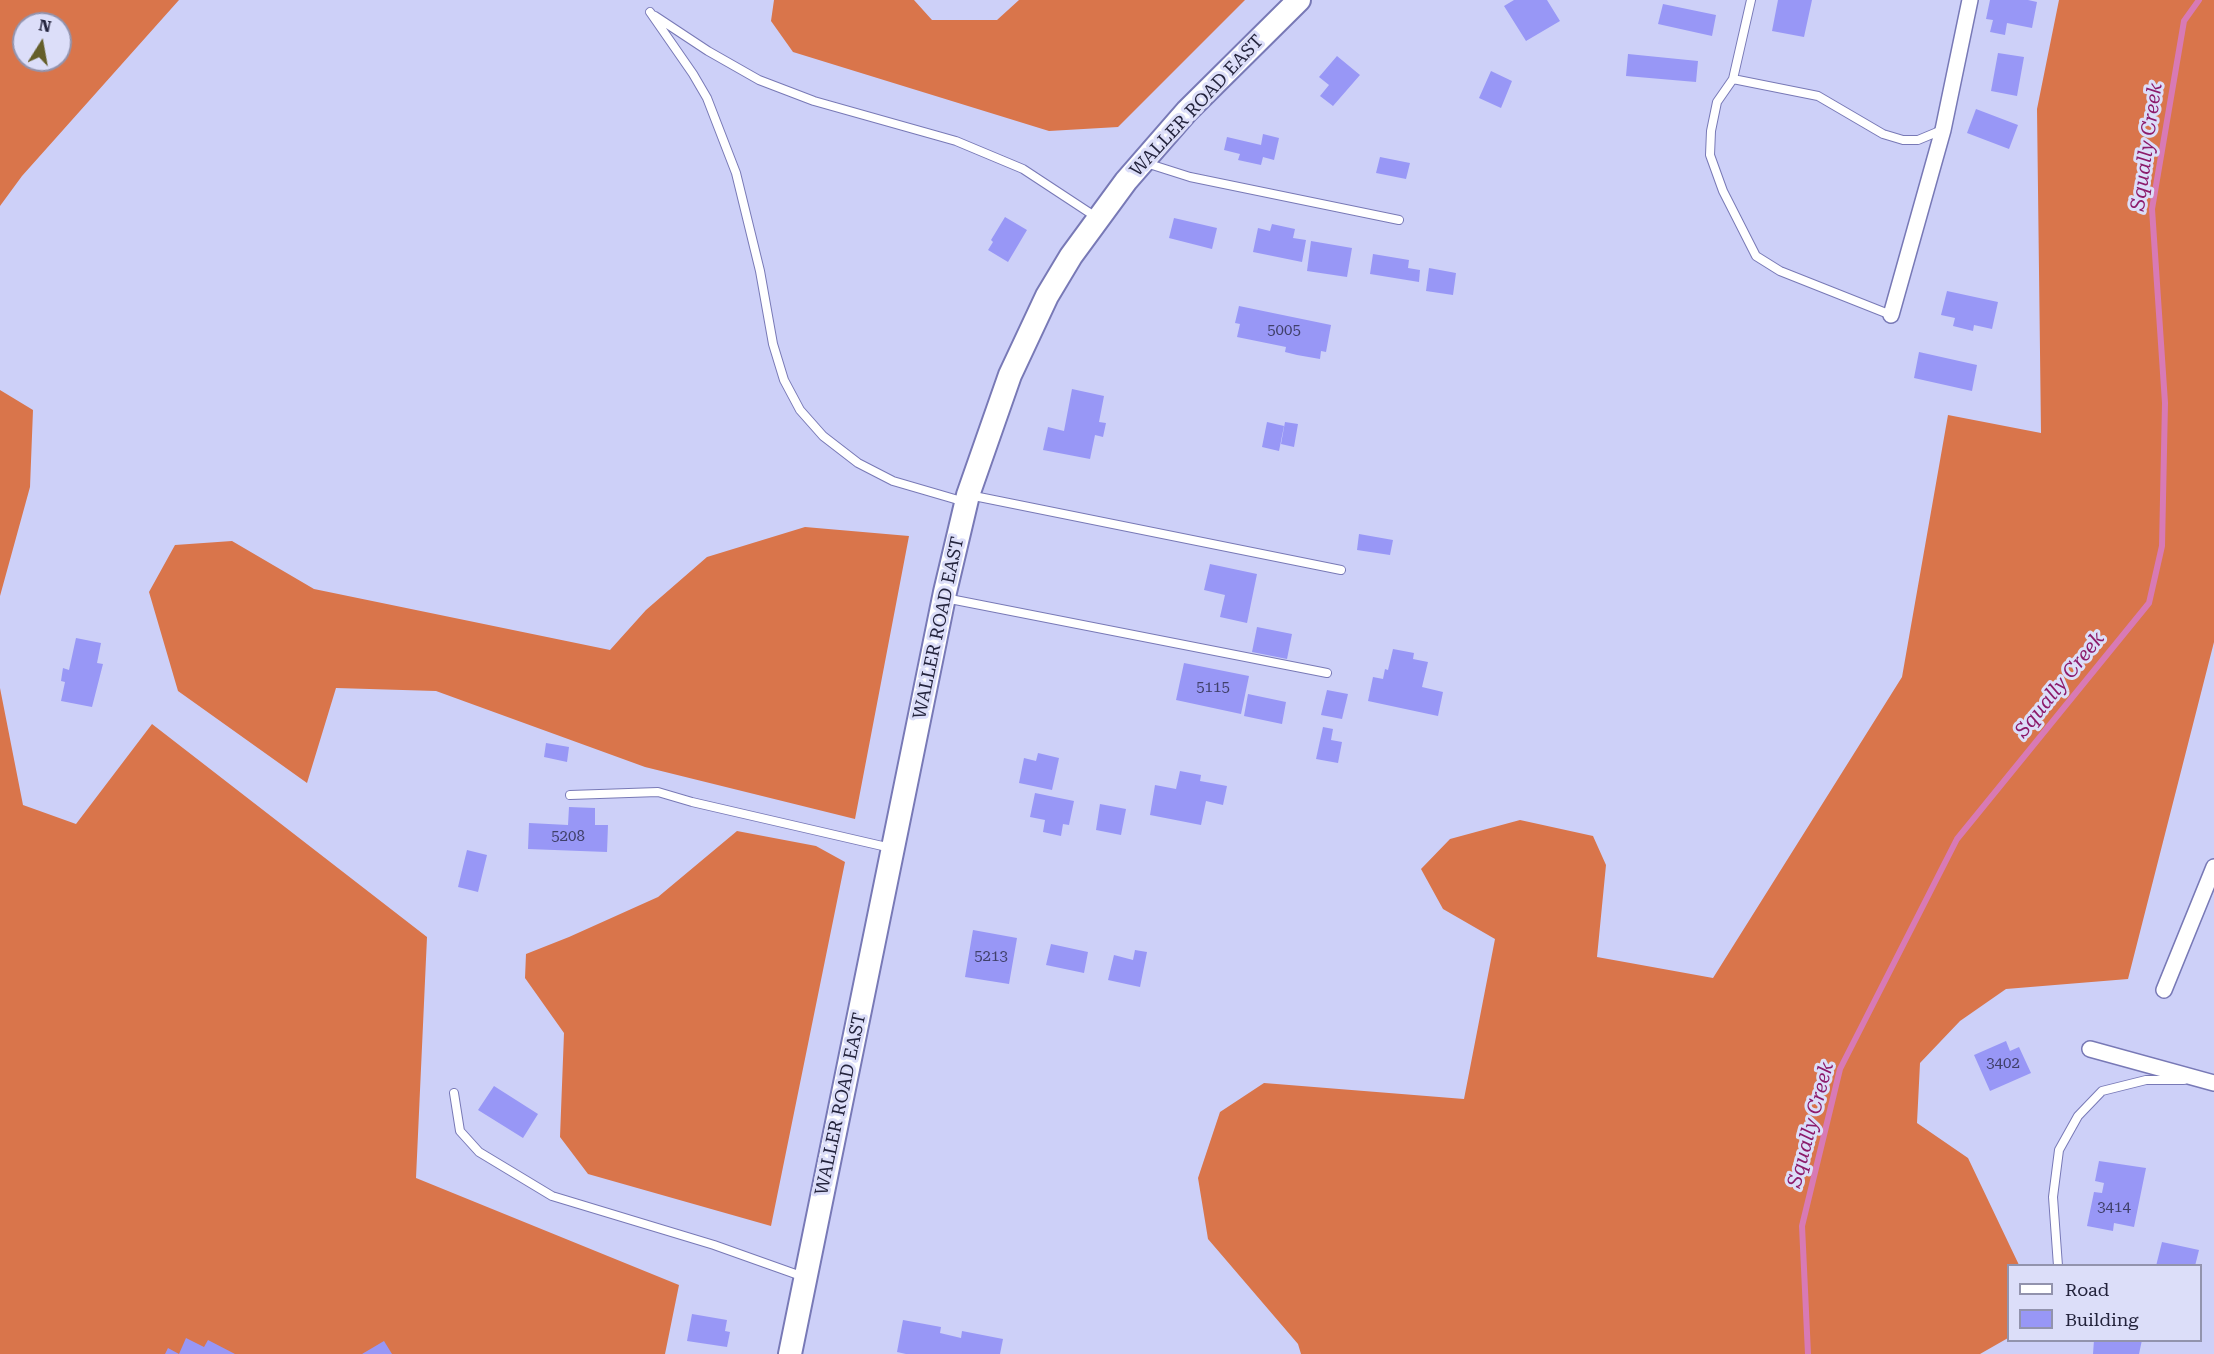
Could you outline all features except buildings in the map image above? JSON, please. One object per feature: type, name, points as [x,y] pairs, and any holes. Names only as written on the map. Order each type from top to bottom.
[{"type":"street","name":"WALLER ROAD EAST","points":[[790,1354],[944,598],[967,499],[1010,375],[1047,296],[1098,218],[1142,161],[1187,111],[1299,0]]},
{"type":"street","points":[[1891,315],[1943,130],[1970,0]]},
{"type":"street","points":[[2164,990],[2214,867]]},
{"type":"street","points":[[2090,1049],[2209,1082]]},
{"type":"lane","points":[[1751,0],[1733,78],[1717,102],[1711,131],[1710,155],[1723,191],[1756,256],[1780,271],[1891,315]]},
{"type":"lane","points":[[1098,218],[1023,169],[966,145],[814,101],[759,80],[708,51],[650,12],[693,74],[706,98],[736,173],[760,271],[773,344],[784,380],[801,410],[823,436],[858,463],[893,481],[967,499],[1341,570]]},
{"type":"lane","points":[[1733,78],[1818,96],[1883,134],[1903,140],[1918,140],[1943,130]]},
{"type":"lane","points":[[1142,161],[1190,177],[1399,220]]},
{"type":"lane","points":[[944,598],[1327,673]]},
{"type":"lane","points":[[570,795],[658,792],[893,849]]},
{"type":"lane","points":[[2058,1264],[2053,1197],[2059,1150],[2078,1116],[2102,1091],[2146,1080],[2209,1082]]},
{"type":"lane","points":[[454,1093],[460,1131],[479,1152],[552,1196],[714,1245],[806,1277]]},
{"type":"shaded area","points":[[0,0],[179,0],[22,176],[0,206]]},
{"type":"shaded area","points":[[774,0],[914,0],[932,20],[997,20],[1019,0],[1245,0],[1118,127],[1049,131],[793,52],[771,21]]},
{"type":"shaded area","points":[[2059,0],[2214,0],[2214,642],[2128,979],[2006,989],[1960,1021],[1920,1063],[1917,1123],[1968,1158],[2019,1264],[2007,1264],[2007,1339],[1980,1354],[1301,1354],[1298,1344],[1208,1239],[1198,1178],[1220,1112],[1264,1083],[1464,1099],[1495,939],[1443,909],[1421,869],[1450,839],[1520,820],[1593,836],[1606,865],[1597,957],[1713,978],[1902,677],[1948,415],[2041,433],[2037,109]]},
{"type":"shaded area","points":[[0,390],[33,410],[30,487],[0,596]]},
{"type":"shaded area","points":[[805,527],[909,536],[855,819],[645,767],[436,691],[336,688],[307,783],[178,691],[149,592],[175,545],[232,541],[314,589],[610,650],[646,610],[707,557]]},
{"type":"shaded area","points":[[0,688],[23,805],[76,824],[152,724],[427,937],[416,1178],[679,1285],[665,1354],[0,1354]]},
{"type":"shaded area","points":[[737,831],[816,846],[845,862],[771,1226],[588,1174],[560,1137],[564,1033],[525,978],[526,954],[658,897]]},
{"type":"waterway","name":"Squally Creek","points":[[1808,1354],[1802,1226],[1840,1069],[1957,839],[2149,603],[2162,546],[2165,403],[2152,209],[2184,21],[2199,0]]}]
